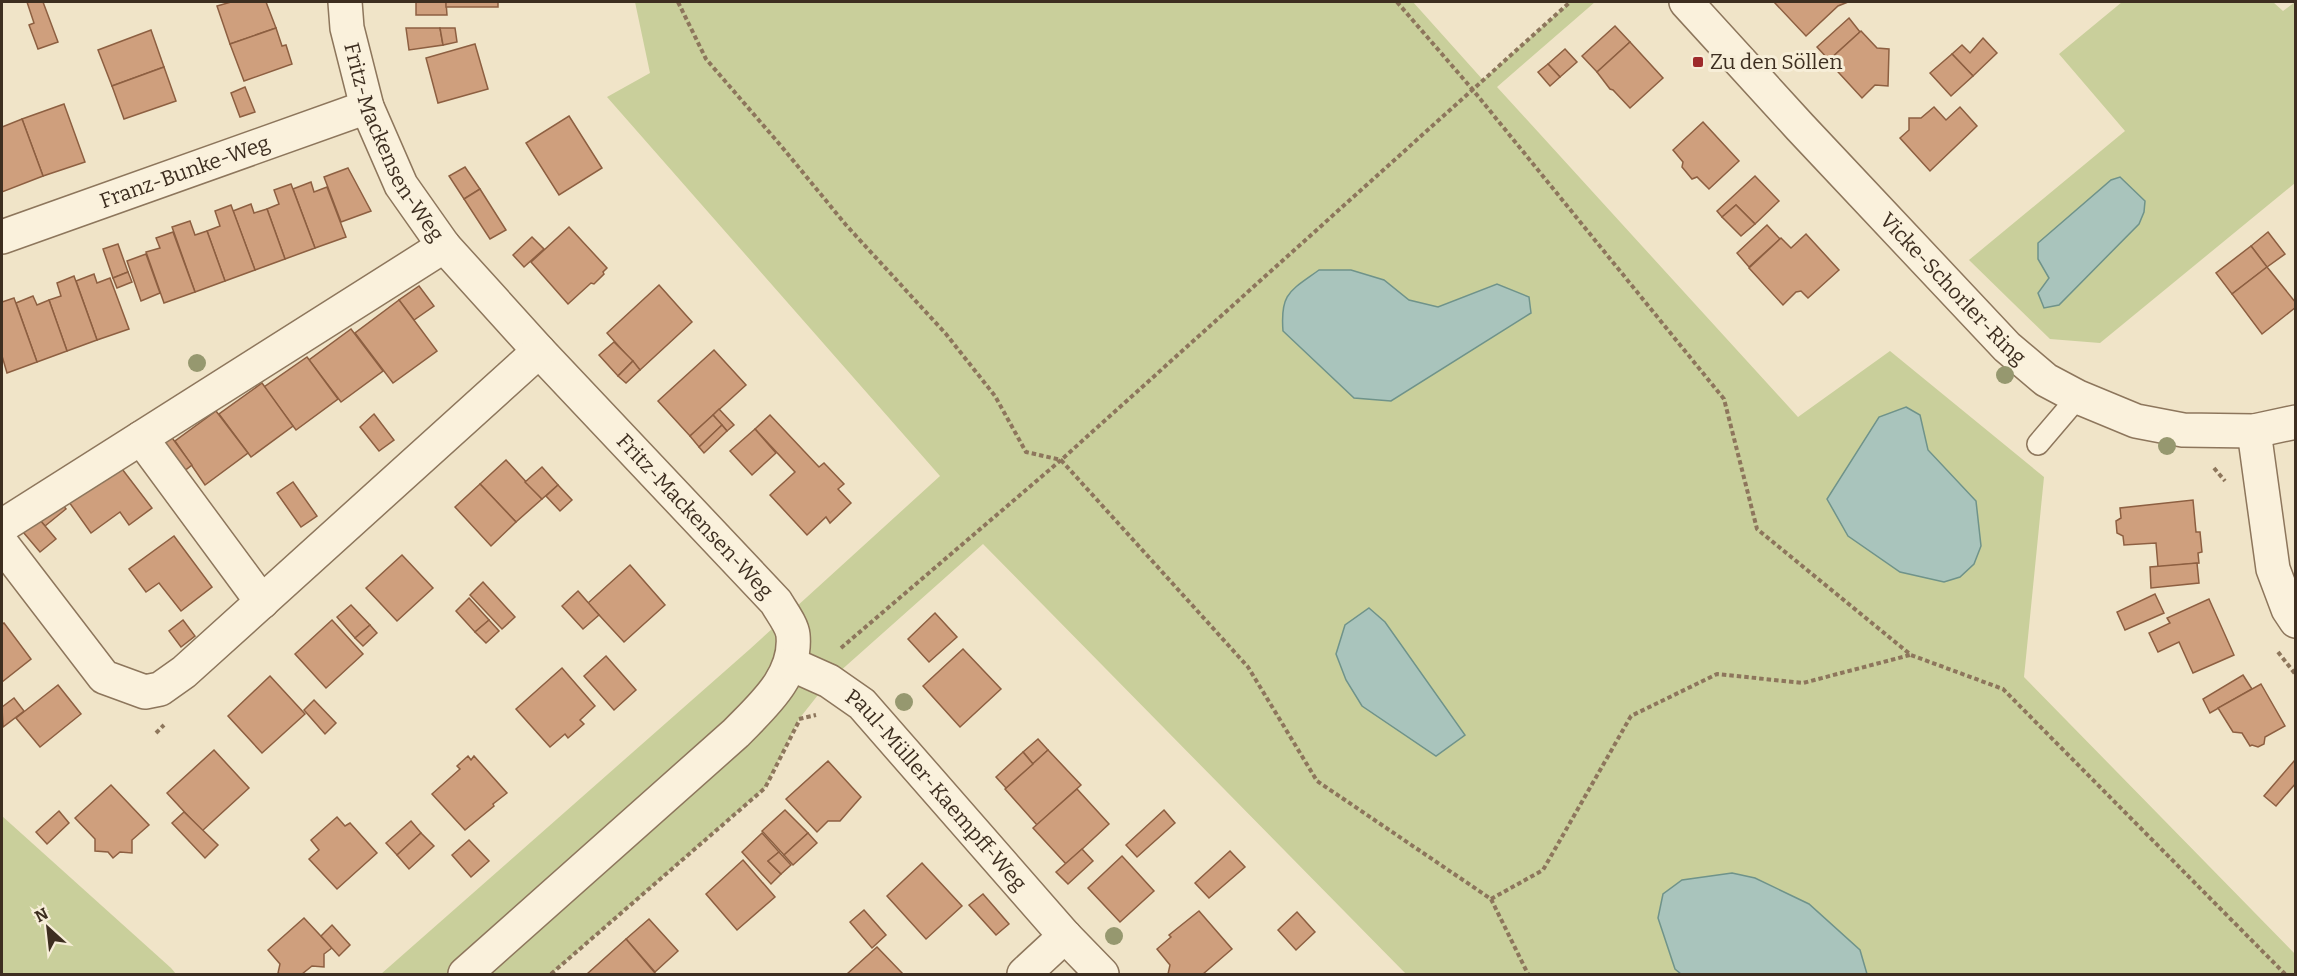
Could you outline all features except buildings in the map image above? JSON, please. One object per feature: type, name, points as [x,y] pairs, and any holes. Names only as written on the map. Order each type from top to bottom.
[{"type":"street","name":"Fritz-Mackensen-Weg","points":[[345,2],[347,28],[367,107],[401,185],[444,246],[539,351],[776,602],[793,633],[791,664],[772,695],[736,733],[465,975]]},
{"type":"street","name":"Vicke-Schorler-Ring","points":[[1686,2],[2007,347],[2046,380],[2078,397],[2136,421],[2183,430],[2254,431],[2295,422]]},
{"type":"street","name":"Franz-Bunke-Weg","points":[[2,237],[367,107]]},
{"type":"street","points":[[2,526],[444,246]]},
{"type":"street","points":[[2,544],[104,677],[145,692],[160,689],[175,680],[539,351]]},
{"type":"street","points":[[2254,431],[2273,569],[2295,621]]},
{"type":"street","points":[[141,438],[262,602]]},
{"type":"street","name":"Paul-Müller-Kaempff-Weg","points":[[791,664],[829,681],[862,704],[1065,936],[1102,975]]},
{"type":"street","points":[[1024,975],[1065,936]]},
{"type":"lane","points":[[2038,444],[2078,397]]},
{"type":"path","points":[[678,2],[706,59],[846,225],[946,334],[996,396],[1026,452],[1061,460],[1248,667],[1317,781],[1491,899],[1528,975]]},
{"type":"path","points":[[1396,2],[1473,90],[1724,399],[1757,529],[1911,655],[2003,689],[2285,975]]},
{"type":"path","points":[[841,648],[1061,460],[1570,2]]},
{"type":"path","points":[[1491,899],[1543,870],[1631,716],[1717,674],[1803,682],[1911,655]]},
{"type":"path","points":[[551,975],[765,788],[799,719]]},
{"type":"green space","points":[[635,2],[1413,2],[1483,80],[1570,2],[1595,2],[1497,87],[1798,417],[1890,351],[2044,477],[2024,677],[2296,955],[2295,974],[1406,974],[983,544],[829,681],[799,719],[765,788],[551,974],[381,974],[750,649],[940,476],[607,97],[650,73]]},
{"type":"green space","points":[[2122,2],[2273,2],[2283,11],[2295,2],[2295,183],[2100,343],[2050,339],[1969,260],[2125,131],[2059,54]]},
{"type":"green space","points":[[2,816],[171,968],[176,974],[2,974]]},
{"type":"water","points":[[2120,177],[2145,201],[2144,212],[2139,224],[2059,305],[2044,308],[2038,293],[2049,278],[2038,259],[2038,243],[2111,180]]},
{"type":"water","points":[[1319,270],[1351,270],[1384,280],[1409,300],[1438,307],[1497,284],[1529,297],[1531,313],[1391,401],[1354,398],[1283,331],[1283,308],[1289,294]]},
{"type":"water","points":[[1906,407],[1920,415],[1928,450],[1976,501],[1981,546],[1974,564],[1960,577],[1944,582],[1900,572],[1848,536],[1827,499],[1879,417]]},
{"type":"water","points":[[1369,608],[1385,622],[1465,735],[1436,756],[1362,706],[1346,680],[1336,654],[1345,625]]},
{"type":"water","points":[[1732,873],[1755,878],[1809,904],[1860,950],[1867,974],[1681,974],[1675,969],[1658,918],[1663,894],[1682,880]]},
{"type":"place","name":"Zu den Söllen","points":[[1698,62]]}]
